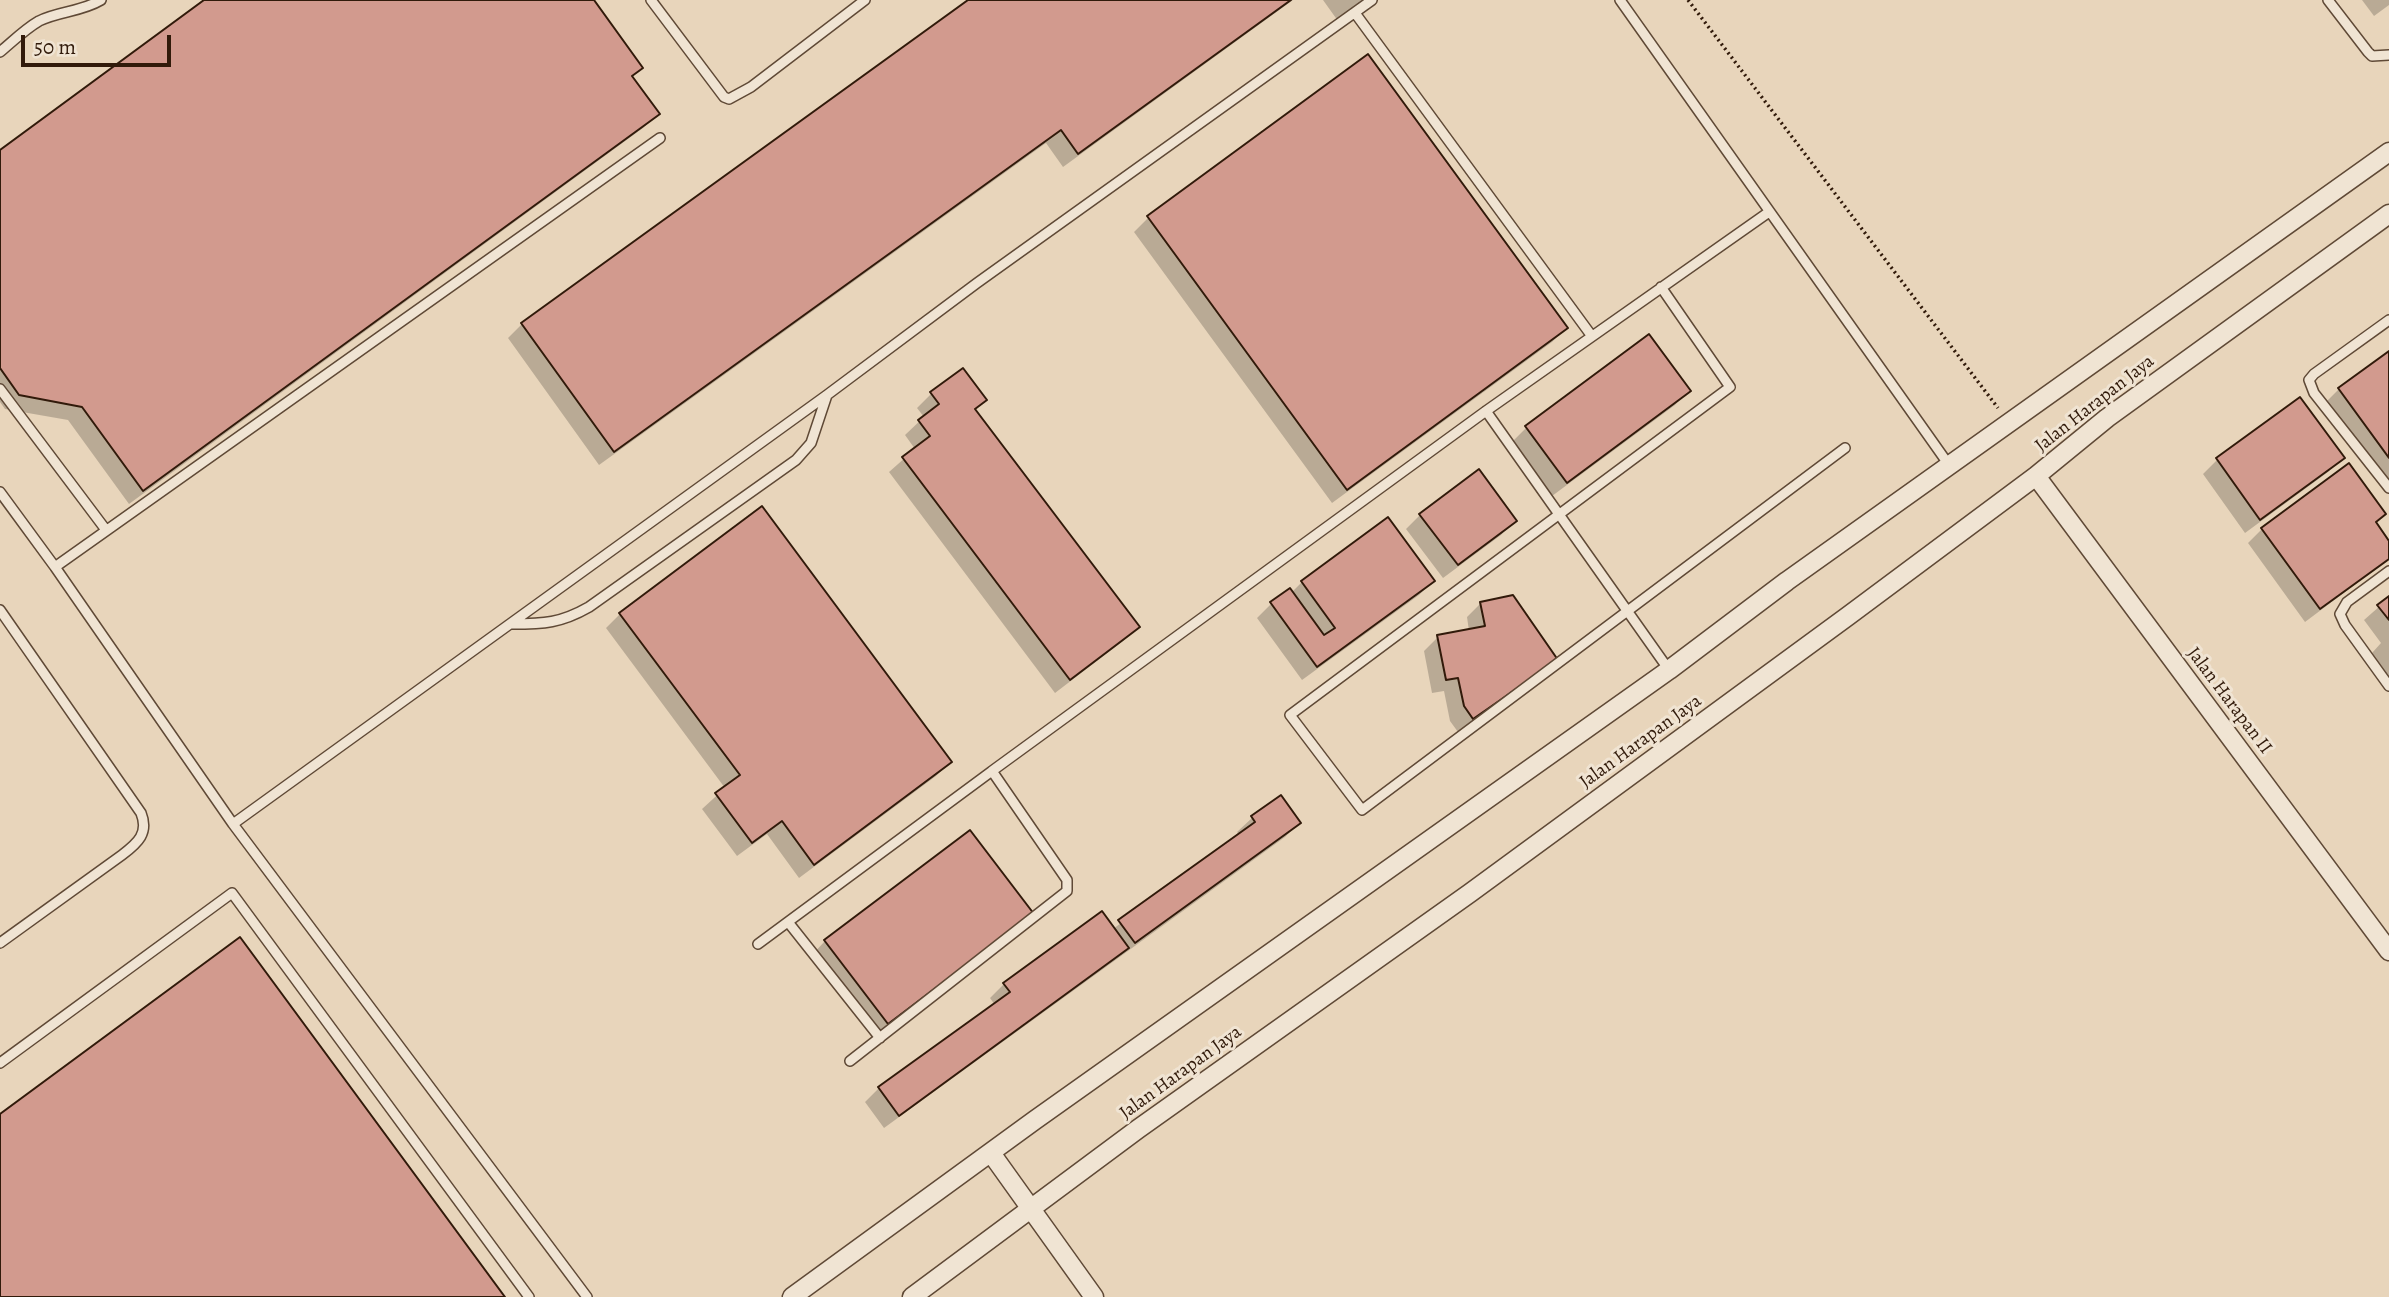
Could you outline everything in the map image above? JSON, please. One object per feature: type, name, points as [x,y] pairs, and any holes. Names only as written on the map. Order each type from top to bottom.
[{"type":"street","name":"Jalan Harapan Jaya","points":[[792,1297],[1035,1120],[1670,670],[1787,581],[2389,152]]},
{"type":"street","name":"Jalan Harapan Jaya","points":[[912,1297],[1030,1208],[1470,892],[2036,476],[2107,418],[2389,214]]},
{"type":"street","name":"Jalan Harapan II","points":[[2036,476],[2389,951]]},
{"type":"street","points":[[991,1153],[1094,1297]]},
{"type":"lane","points":[[0,52],[39,21],[76,11],[101,0]]},
{"type":"lane","points":[[652,0],[724,97],[729,99],[751,87],[864,0]]},
{"type":"lane","points":[[233,824],[828,396],[977,283],[1372,0]]},
{"type":"lane","points":[[1620,0],[1950,465]]},
{"type":"lane","points":[[2328,0],[2372,56],[2389,55]]},
{"type":"lane","points":[[1354,13],[1591,335]]},
{"type":"lane","points":[[55,567],[660,138]]},
{"type":"lane","points":[[758,944],[1486,411],[1769,212]]},
{"type":"lane","points":[[1661,287],[1730,387],[1290,715],[1362,810],[1845,448]]},
{"type":"lane","points":[[2389,320],[2309,380],[2314,393],[2389,488]]},
{"type":"lane","points":[[0,389],[106,530]]},
{"type":"lane","points":[[512,624],[548,624],[569,619],[796,460],[811,443],[828,396]]},
{"type":"lane","points":[[1486,411],[1670,670]]},
{"type":"lane","points":[[0,492],[233,824],[587,1297]]},
{"type":"lane","points":[[2389,571],[2347,602],[2340,614],[2389,687]]},
{"type":"lane","points":[[0,610],[141,813],[145,826],[140,840],[131,848],[0,943]]},
{"type":"lane","points":[[850,1061],[1067,891],[1067,880],[992,771]]},
{"type":"lane","points":[[0,1063],[232,892],[529,1297]]},
{"type":"lane","points":[[788,922],[880,1038]]},
{"type":"path","points":[[1688,0],[2009,423]]},
{"type":"building","points":[[204,0],[594,0],[643,68],[632,76],[660,114],[143,491],[82,407],[19,395],[0,368],[0,150]]},
{"type":"building","points":[[968,0],[1291,0],[1078,154],[1061,130],[614,452],[521,323]]},
{"type":"building","points":[[1368,54],[1568,328],[1347,490],[1147,216]]},
{"type":"building","points":[[1649,334],[1691,391],[1567,483],[1525,426]]},
{"type":"building","points":[[2389,351],[2389,458],[2338,388]]},
{"type":"building","points":[[963,368],[987,400],[975,409],[1140,627],[1070,680],[902,457],[930,436],[918,420],[939,404],[930,392]]},
{"type":"building","points":[[2300,397],[2345,458],[2260,520],[2216,458]]},
{"type":"building","points":[[2349,463],[2386,514],[2376,522],[2389,541],[2389,559],[2320,609],[2261,528]]},
{"type":"building","points":[[1479,469],[1517,521],[1458,565],[1419,514]]},
{"type":"building","points":[[762,506],[952,762],[814,865],[782,821],[752,843],[715,793],[740,775],[619,613]]},
{"type":"building","points":[[1388,517],[1435,581],[1317,667],[1270,602],[1290,588],[1324,635],[1335,628],[1301,581]]},
{"type":"building","points":[[1513,595],[1558,660],[1473,719],[1464,706],[1458,678],[1446,680],[1437,635],[1485,626],[1480,602]]},
{"type":"building","points":[[2389,596],[2389,620],[2377,605]]},
{"type":"building","points":[[1281,795],[1301,823],[1135,943],[1118,920],[1255,822],[1251,816]]},
{"type":"building","points":[[970,830],[1034,914],[888,1024],[824,940]]},
{"type":"building","points":[[1102,911],[1129,948],[899,1116],[878,1087],[1010,992],[1003,983]]},
{"type":"building","points":[[240,937],[505,1297],[0,1297],[0,1114]]}]
